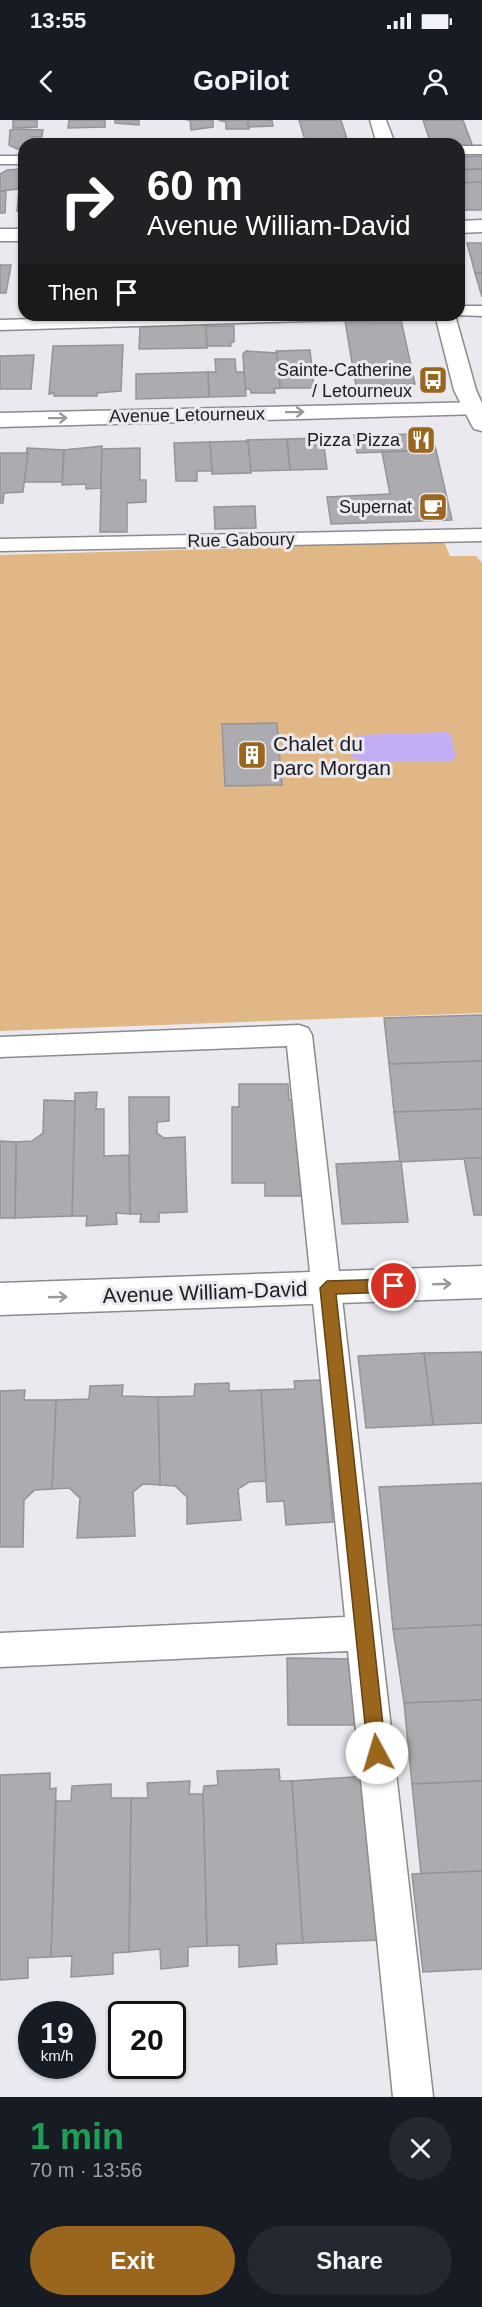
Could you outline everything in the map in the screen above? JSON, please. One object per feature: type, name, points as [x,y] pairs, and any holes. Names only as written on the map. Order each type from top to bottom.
[{"type":"street","points":[[378,120],[384,138]]},
{"type":"street","points":[[465,227],[482,226]]},
{"type":"street","points":[[0,235],[18,235]]},
{"type":"street","points":[[447,321],[465,390],[479,413]]},
{"type":"street","name":"Avenue Letourneux","points":[[0,420],[479,413]]},
{"type":"street","name":"Avenue William-David","points":[[0,1299],[482,1282]]},
{"type":"lane","points":[[465,150],[482,150]]},
{"type":"lane","points":[[0,160],[18,160]]},
{"type":"lane","points":[[465,311],[482,311]]},
{"type":"lane","points":[[0,325],[137,321]]},
{"type":"lane","name":"Rue Gaboury","points":[[0,545],[482,535]]},
{"type":"lane","points":[[0,1047],[299,1035],[413,2097]]},
{"type":"lane","points":[[0,1650],[365,1634]]},
{"type":"shaded area","points":[[444,542],[450,556],[476,556],[482,563],[482,1013],[0,1031],[0,555]]},
{"type":"shaded area","points":[[447,732],[451,735],[456,757],[452,761],[367,762],[354,759],[347,749],[352,739],[360,735]]},
{"type":"building","points":[[13,120],[37,120],[37,127],[13,128]]},
{"type":"building","points":[[69,120],[105,120],[105,127],[68,128]]},
{"type":"building","points":[[115,120],[139,120],[139,125],[115,123]]},
{"type":"building","points":[[190,120],[213,120],[213,127],[191,130]]},
{"type":"building","points":[[218,120],[248,120],[249,129],[226,129],[226,122]]},
{"type":"building","points":[[248,120],[272,120],[273,126],[248,127]]},
{"type":"building","points":[[299,120],[341,120],[347,138],[304,138]]},
{"type":"building","points":[[423,120],[463,120],[473,147],[465,146],[465,138],[429,138]]},
{"type":"building","points":[[10,130],[43,130],[42,137],[18,138],[17,149],[9,145]]},
{"type":"building","points":[[482,156],[482,169],[465,170],[465,157]]},
{"type":"building","points":[[18,169],[18,189],[0,191],[0,174],[7,170]]},
{"type":"building","points":[[482,169],[482,182],[465,183],[465,170]]},
{"type":"building","points":[[482,182],[482,210],[465,210],[465,183]]},
{"type":"building","points":[[0,191],[6,191],[5,213],[0,213]]},
{"type":"building","points":[[467,243],[482,243],[482,273],[475,273]]},
{"type":"building","points":[[0,265],[11,265],[6,293],[0,293]]},
{"type":"building","points":[[475,273],[482,273],[482,297]]},
{"type":"building","points":[[345,321],[401,321],[415,384],[356,386]]},
{"type":"building","points":[[206,325],[207,348],[139,349],[140,327]]},
{"type":"building","points":[[206,326],[234,326],[234,342],[230,343],[231,346],[207,346]]},
{"type":"building","points":[[123,345],[121,391],[97,393],[97,396],[49,394],[53,346]]},
{"type":"building","points":[[310,350],[314,388],[280,388],[276,351]]},
{"type":"building","points":[[246,351],[277,353],[280,388],[274,389],[275,393],[251,393],[250,389],[245,389],[243,354]]},
{"type":"building","points":[[34,355],[31,389],[0,389],[0,356]]},
{"type":"building","points":[[215,359],[235,359],[236,372],[244,372],[246,396],[209,397],[208,372],[216,372]]},
{"type":"building","points":[[208,372],[209,397],[136,399],[136,374]]},
{"type":"building","points":[[424,434],[432,437],[436,450],[357,453],[354,435]]},
{"type":"building","points":[[323,438],[327,469],[290,470],[287,439]]},
{"type":"building","points":[[287,439],[290,470],[250,471],[247,440]]},
{"type":"building","points":[[248,441],[251,473],[212,474],[210,442]]},
{"type":"building","points":[[210,442],[212,471],[197,471],[197,481],[176,481],[174,443]]},
{"type":"building","points":[[102,446],[101,488],[86,489],[86,484],[62,485],[64,450]]},
{"type":"building","points":[[27,448],[64,450],[62,482],[24,482]]},
{"type":"building","points":[[140,448],[140,480],[146,480],[146,502],[127,503],[127,532],[100,532],[102,449]]},
{"type":"building","points":[[436,450],[452,520],[331,524],[327,497],[390,494],[382,452]]},
{"type":"building","points":[[0,453],[28,453],[23,492],[4,493],[3,503],[0,503]]},
{"type":"building","points":[[255,506],[256,528],[215,529],[214,507]]},
{"type":"building","name":"Chalet du parc Morgan","points":[[277,723],[282,785],[225,786],[222,724]]},
{"type":"building","points":[[482,1015],[482,1061],[389,1064],[384,1018]]},
{"type":"building","points":[[482,1061],[482,1109],[394,1112],[389,1064]]},
{"type":"building","points":[[239,1084],[288,1084],[289,1100],[299,1100],[303,1196],[265,1196],[265,1183],[232,1183],[232,1107],[239,1107]]},
{"type":"building","points":[[97,1092],[96,1109],[104,1109],[104,1156],[129,1155],[130,1214],[116,1213],[117,1224],[86,1226],[87,1216],[72,1216],[75,1093]]},
{"type":"building","points":[[129,1097],[169,1097],[169,1121],[157,1122],[157,1133],[164,1138],[185,1137],[187,1212],[159,1213],[159,1222],[140,1222],[141,1214],[130,1214]]},
{"type":"building","points":[[44,1100],[75,1101],[72,1216],[15,1218],[16,1142],[32,1141],[43,1133]]},
{"type":"building","points":[[482,1109],[482,1158],[400,1162],[394,1112]]},
{"type":"building","points":[[0,1141],[16,1142],[15,1218],[0,1218]]},
{"type":"building","points":[[464,1158],[482,1158],[482,1215],[474,1215]]},
{"type":"building","points":[[401,1161],[408,1222],[342,1224],[336,1164]]},
{"type":"building","points":[[482,1352],[482,1423],[433,1425],[424,1353]]},
{"type":"building","points":[[424,1353],[433,1425],[366,1428],[358,1356]]},
{"type":"building","points":[[320,1380],[333,1522],[286,1525],[284,1501],[267,1502],[261,1390],[295,1389],[294,1381]]},
{"type":"building","points":[[229,1383],[229,1391],[261,1390],[266,1481],[249,1482],[238,1489],[241,1520],[187,1524],[187,1497],[175,1486],[160,1485],[158,1397],[194,1396],[195,1384]]},
{"type":"building","points":[[123,1385],[122,1396],[158,1397],[160,1485],[143,1484],[133,1492],[135,1536],[77,1538],[80,1498],[69,1488],[52,1489],[56,1400],[89,1399],[90,1386]]},
{"type":"building","points":[[25,1390],[24,1400],[56,1400],[52,1489],[35,1490],[24,1500],[23,1547],[0,1547],[0,1391]]},
{"type":"building","points":[[482,1483],[482,1625],[393,1629],[379,1487]]},
{"type":"building","points":[[482,1625],[482,1700],[404,1703],[393,1629]]},
{"type":"building","points":[[287,1658],[352,1659],[355,1725],[288,1725]]},
{"type":"building","points":[[482,1700],[482,1781],[412,1784],[404,1703]]},
{"type":"building","points":[[279,1769],[280,1781],[292,1781],[303,1943],[276,1944],[277,1964],[239,1967],[239,1945],[207,1946],[204,1786],[218,1785],[217,1771]]},
{"type":"building","points":[[50,1773],[50,1789],[56,1788],[51,1957],[28,1958],[28,1978],[0,1980],[0,1775]]},
{"type":"building","points":[[367,1776],[381,1940],[303,1943],[292,1781]]},
{"type":"building","points":[[190,1781],[189,1794],[203,1794],[207,1946],[188,1947],[188,1966],[161,1969],[160,1949],[129,1952],[131,1798],[148,1798],[147,1783]]},
{"type":"building","points":[[482,1781],[482,1871],[421,1874],[412,1784]]},
{"type":"building","points":[[111,1784],[111,1798],[131,1798],[129,1952],[113,1953],[113,1974],[71,1977],[72,1956],[51,1957],[56,1801],[71,1801],[72,1786]]},
{"type":"building","points":[[482,1871],[482,1969],[423,1972],[412,1874]]},
{"type":"place","name":"Sainte-Catherine / Letourneux","points":[[433,380]]},
{"type":"place","name":"Pizza Pizza","points":[[421,440]]},
{"type":"place","name":"Supernat","points":[[433,507]]},
{"type":"place","name":"Chalet du parc Morgan","points":[[252,755]]},
{"type":"route","points":[[377,1753],[327,1288],[394,1286]]}]
